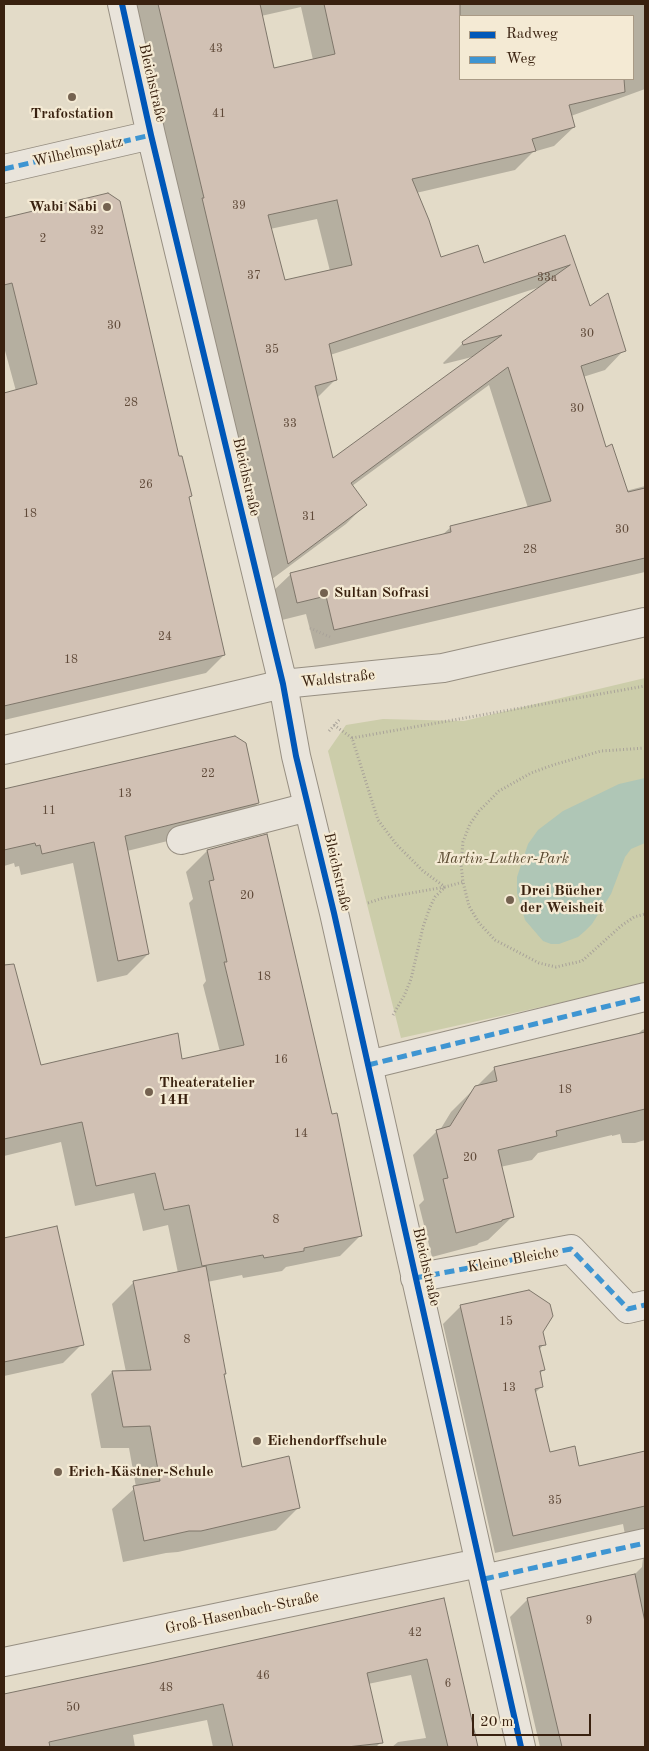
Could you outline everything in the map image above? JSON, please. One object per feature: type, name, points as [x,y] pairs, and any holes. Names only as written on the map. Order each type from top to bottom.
[{"type":"street","name":"Bleichstraße","points":[[122,4],[151,135],[283,684],[296,756],[368,1065],[521,1747]]},
{"type":"street","name":"Wilhelmsplatz","points":[[4,169],[151,135]]},
{"type":"street","name":"Waldstraße","points":[[4,750],[283,684],[443,668],[645,622]]},
{"type":"street","points":[[181,840],[308,807]]},
{"type":"street","points":[[368,1065],[645,997]]},
{"type":"street","name":"Kleine Bleiche","points":[[415,1278],[571,1249],[628,1309],[645,1305]]},
{"type":"street","name":"Groß-Hasenbach-Straße","points":[[4,1662],[481,1571],[645,1543]]},
{"type":"path","points":[[310,628],[330,637]]},
{"type":"path","points":[[352,738],[645,686]]},
{"type":"path","points":[[329,731],[340,719]]},
{"type":"path","points":[[334,725],[352,738],[378,820],[396,844],[422,871],[444,888]]},
{"type":"path","points":[[645,748],[601,751],[531,773],[499,790],[479,811],[470,824],[464,842],[461,864],[469,906],[479,923],[495,940],[538,963],[556,967],[582,961],[621,926],[634,917],[645,914]]},
{"type":"path","points":[[360,905],[383,898],[444,888],[463,882]]},
{"type":"path","points":[[391,1016],[404,996],[411,979],[423,927],[430,907],[444,888]]},
{"type":"green space","name":"Martin-Luther-Park","points":[[645,678],[645,984],[401,1038],[328,751],[346,725],[383,719],[464,721]]},
{"type":"shaded area","points":[[645,778],[645,843],[631,849],[625,857],[611,894],[592,924],[585,931],[578,937],[559,944],[543,941],[525,920],[517,893],[517,877],[528,844],[538,830],[563,811],[619,784]]},
{"type":"building","points":[[158,4],[260,4],[274,68],[335,54],[324,4],[460,4],[459,80],[624,80],[625,92],[569,105],[575,127],[532,139],[536,151],[412,179],[429,220],[441,257],[478,245],[484,263],[565,235],[590,306],[608,293],[626,351],[581,366],[606,447],[612,444],[628,492],[645,488],[645,558],[334,630],[326,596],[297,603],[290,573],[451,532],[450,526],[551,501],[508,367],[351,483],[367,505],[288,564],[202,198],[204,198]],"holes":[[[337,200],[352,265],[285,280],[268,215]],[[570,265],[462,342],[463,345],[502,335],[333,458],[315,386],[337,380],[329,344]]]},
{"type":"building","points":[[108,193],[120,201],[179,456],[182,456],[192,496],[189,497],[225,655],[4,706],[4,393],[37,384],[12,283],[4,285],[4,218]]},
{"type":"building","points":[[235,736],[246,743],[259,803],[125,836],[149,954],[118,961],[94,842],[42,854],[40,845],[36,846],[35,843],[4,850],[4,789]]},
{"type":"building","points":[[267,834],[332,1114],[337,1113],[362,1236],[304,1248],[304,1251],[264,1258],[263,1255],[202,1266],[189,1205],[164,1210],[155,1173],[96,1186],[82,1122],[4,1139],[4,965],[14,964],[41,1065],[178,1033],[182,1059],[244,1045],[224,962],[227,962],[209,881],[214,880],[207,850]]},
{"type":"building","points":[[645,1032],[645,1109],[556,1131],[557,1136],[498,1150],[514,1217],[456,1233],[443,1179],[448,1178],[436,1130],[450,1126],[475,1086],[497,1081],[494,1067]]},
{"type":"building","points":[[57,1226],[84,1345],[4,1362],[4,1238]]},
{"type":"building","points":[[206,1266],[242,1467],[289,1456],[300,1508],[201,1531],[189,1531],[144,1541],[133,1486],[160,1481],[150,1426],[123,1427],[112,1371],[151,1370],[133,1281]]},
{"type":"building","points":[[529,1290],[550,1304],[553,1316],[543,1332],[546,1345],[539,1346],[545,1370],[540,1371],[543,1387],[535,1389],[550,1452],[575,1446],[579,1466],[645,1451],[645,1506],[513,1536],[460,1305]]},
{"type":"building","points":[[635,1574],[645,1622],[645,1747],[562,1747],[527,1598]]},
{"type":"building","points":[[444,1598],[478,1747],[448,1747],[427,1659],[367,1673],[383,1743],[347,1747],[233,1747],[223,1704],[49,1742],[50,1747],[4,1747],[4,1694]]},
{"type":"marked path","points":[[4,169],[151,135]]},
{"type":"marked path","points":[[368,1065],[645,997]]},
{"type":"marked path","points":[[415,1278],[571,1249],[628,1309],[645,1305]]},
{"type":"marked path","points":[[484,1579],[645,1543]]},
{"type":"cycle path","points":[[122,4],[151,135],[283,684],[296,756],[334,913],[521,1747]]},
{"type":"place","name":"Trafostation","points":[[72,97]]},
{"type":"place","name":"Wabi Sabi","points":[[107,207]]},
{"type":"place","name":"Sultan Sofrasi","points":[[324,593]]},
{"type":"place","name":"Drei Bücher der Weisheit","points":[[510,900]]},
{"type":"place","name":"Theateratelier 14H","points":[[149,1092]]},
{"type":"place","name":"Eichendorffschule","points":[[257,1441]]},
{"type":"place","name":"Erich-Kästner-Schule","points":[[58,1472]]}]
